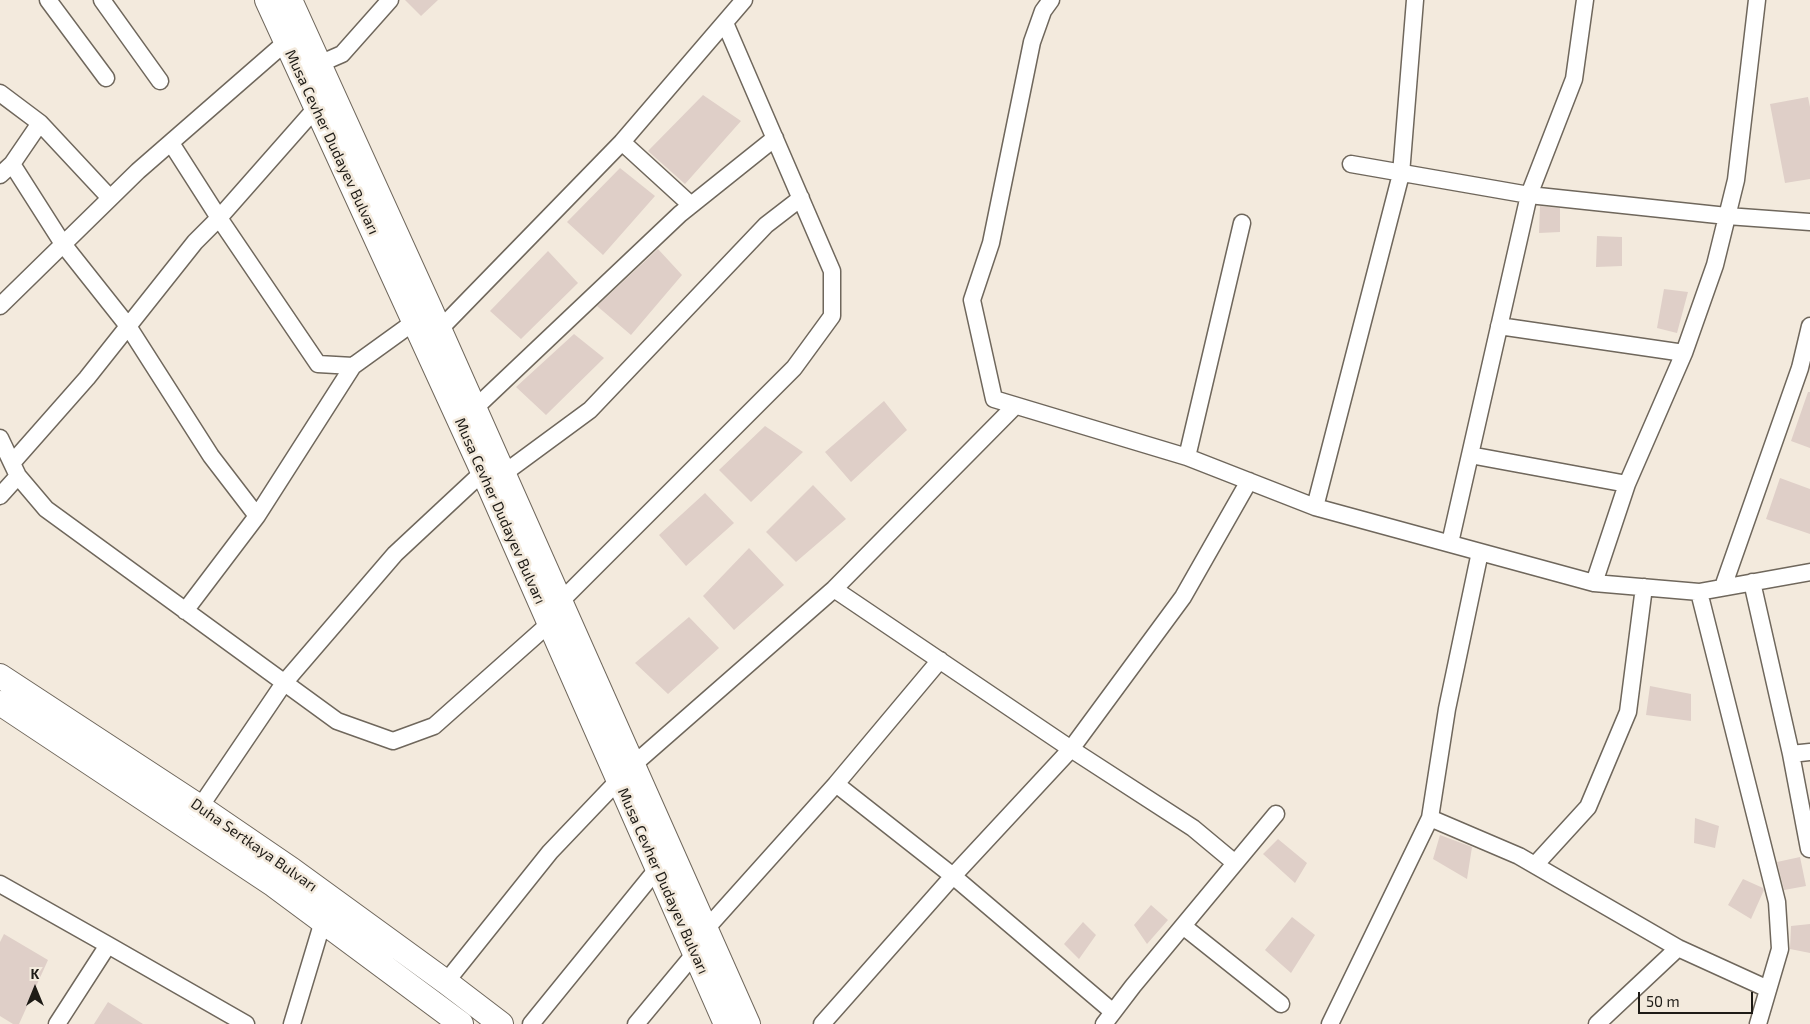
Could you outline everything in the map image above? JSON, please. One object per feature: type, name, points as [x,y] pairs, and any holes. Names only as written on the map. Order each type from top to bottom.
[{"type":"main road","name":"Musa Cevher Dudayev Bulvarı","points":[[267,0],[414,322],[560,602],[626,773],[657,868],[726,1024]]},
{"type":"main road","name":"Musa Cevher Dudayev Bulvarı","points":[[290,0],[474,409],[493,473],[550,624],[706,929],[748,1024]]},
{"type":"main road","name":"Duha Sertkaya Bulvarı","points":[[0,676],[200,807],[300,876],[502,1024]]},
{"type":"main road","name":"Duha Sertkaya Bulvarı","points":[[1,707],[274,885],[461,1024]]},
{"type":"main road","points":[[433,1003],[446,982]]},
{"type":"street","points":[[48,0],[106,78]]},
{"type":"street","points":[[102,0],[160,81]]},
{"type":"street","points":[[319,64],[342,54],[390,0]]},
{"type":"street","points":[[439,330],[622,142],[744,0]]},
{"type":"street","points":[[1051,0],[1043,11],[1032,42],[992,243],[972,300],[994,399],[1187,458],[1315,507],[1594,583],[1699,592],[1810,572]]},
{"type":"street","points":[[1315,507],[1401,174],[1415,0]]},
{"type":"street","points":[[1450,543],[1529,195],[1574,79],[1585,0]]},
{"type":"street","points":[[1594,583],[1627,484],[1684,353],[1715,265],[1736,180],[1757,0]]},
{"type":"street","points":[[560,602],[794,368],[832,316],[832,271],[725,23]]},
{"type":"street","points":[[0,306],[110,198],[286,42]]},
{"type":"street","points":[[0,93],[40,123],[110,198]]},
{"type":"street","points":[[0,496],[15,469],[196,242],[220,218],[316,108]]},
{"type":"street","points":[[40,123],[6,170],[128,326],[211,456],[257,516]]},
{"type":"street","points":[[474,409],[691,206],[775,138]]},
{"type":"street","points":[[622,142],[691,206]]},
{"type":"street","points":[[171,143],[318,364],[353,366]]},
{"type":"street","points":[[1351,164],[1529,195],[1727,216],[1810,222]]},
{"type":"street","points":[[200,807],[284,683],[394,554],[493,473],[590,410],[766,225],[801,198]]},
{"type":"street","points":[[1187,458],[1242,223]]},
{"type":"street","points":[[185,612],[257,516],[353,366],[414,322]]},
{"type":"street","points":[[1499,326],[1684,353]]},
{"type":"street","points":[[1724,587],[1800,368],[1810,326]]},
{"type":"street","points":[[446,982],[550,852],[626,773],[834,589],[1015,406]]},
{"type":"street","points":[[0,438],[15,469],[46,509],[337,721],[393,741],[434,726],[550,624]]},
{"type":"street","points":[[1470,455],[1627,484]]},
{"type":"street","points":[[824,1023],[953,876],[1071,749],[1183,597],[1249,481]]},
{"type":"street","points":[[1330,1024],[1430,818],[1447,709],[1480,552]]},
{"type":"street","points":[[1752,582],[1791,754],[1809,849]]},
{"type":"street","points":[[1535,865],[1588,807],[1628,712],[1644,587]]},
{"type":"street","points":[[834,589],[1071,749],[1193,828],[1236,863]]},
{"type":"street","points":[[1699,592],[1777,902],[1780,949],[1758,1024]]},
{"type":"street","points":[[706,929],[836,784],[940,660]]},
{"type":"street","points":[[1791,754],[1810,752]]},
{"type":"street","points":[[836,784],[953,876],[1109,1018],[1276,814]]},
{"type":"street","points":[[1430,818],[1519,856],[1678,948],[1768,989]]},
{"type":"street","points":[[531,1024],[657,868]]},
{"type":"street","points":[[0,884],[246,1024]]},
{"type":"street","points":[[292,1024],[323,922]]},
{"type":"street","points":[[1183,926],[1281,1004]]},
{"type":"street","points":[[57,1024],[108,944]]},
{"type":"street","points":[[1597,1024],[1678,948]]},
{"type":"street","points":[[636,1024],[695,953]]},
{"type":"building","points":[[405,0],[438,0],[421,16]]},
{"type":"building","points":[[703,95],[741,121],[685,184],[648,151]]},
{"type":"building","points":[[1808,97],[1810,107],[1810,179],[1785,183],[1770,104]]},
{"type":"building","points":[[620,168],[655,196],[603,255],[567,222]]},
{"type":"building","points":[[1540,206],[1560,208],[1560,232],[1539,233]]},
{"type":"building","points":[[1597,236],[1622,237],[1622,266],[1596,267]]},
{"type":"building","points":[[658,249],[682,275],[631,335],[597,306]]},
{"type":"building","points":[[548,251],[578,283],[521,339],[490,311]]},
{"type":"building","points":[[1664,289],[1688,292],[1677,333],[1657,328]]},
{"type":"building","points":[[574,334],[604,358],[546,415],[516,387]]},
{"type":"building","points":[[1808,392],[1810,392],[1810,448],[1791,441]]},
{"type":"building","points":[[884,401],[907,430],[851,482],[825,452]]},
{"type":"building","points":[[765,426],[803,452],[751,502],[719,470]]},
{"type":"building","points":[[1780,478],[1810,489],[1810,534],[1766,519]]},
{"type":"building","points":[[813,485],[846,519],[796,562],[766,532]]},
{"type":"building","points":[[705,493],[734,523],[686,566],[659,535]]},
{"type":"building","points":[[749,548],[784,585],[734,630],[703,596]]},
{"type":"building","points":[[689,617],[719,648],[668,694],[635,663]]},
{"type":"building","points":[[1650,686],[1691,694],[1691,721],[1646,715]]},
{"type":"building","points":[[1695,818],[1719,826],[1715,848],[1694,843]]},
{"type":"building","points":[[1440,835],[1472,847],[1467,879],[1433,859]]},
{"type":"building","points":[[1278,839],[1307,863],[1295,883],[1263,854]]},
{"type":"building","points":[[1800,857],[1806,886],[1784,890],[1777,862]]},
{"type":"building","points":[[1743,879],[1764,890],[1751,919],[1728,905]]},
{"type":"building","points":[[1151,905],[1168,920],[1147,944],[1134,925]]},
{"type":"building","points":[[1292,917],[1315,935],[1291,973],[1265,950]]},
{"type":"building","points":[[1083,922],[1096,935],[1079,959],[1064,944]]},
{"type":"building","points":[[1810,924],[1810,953],[1790,949],[1791,926]]},
{"type":"building","points":[[4,934],[48,960],[19,1024],[13,1024],[0,1016],[0,942]]},
{"type":"building","points":[[108,1002],[143,1024],[94,1024]]}]
